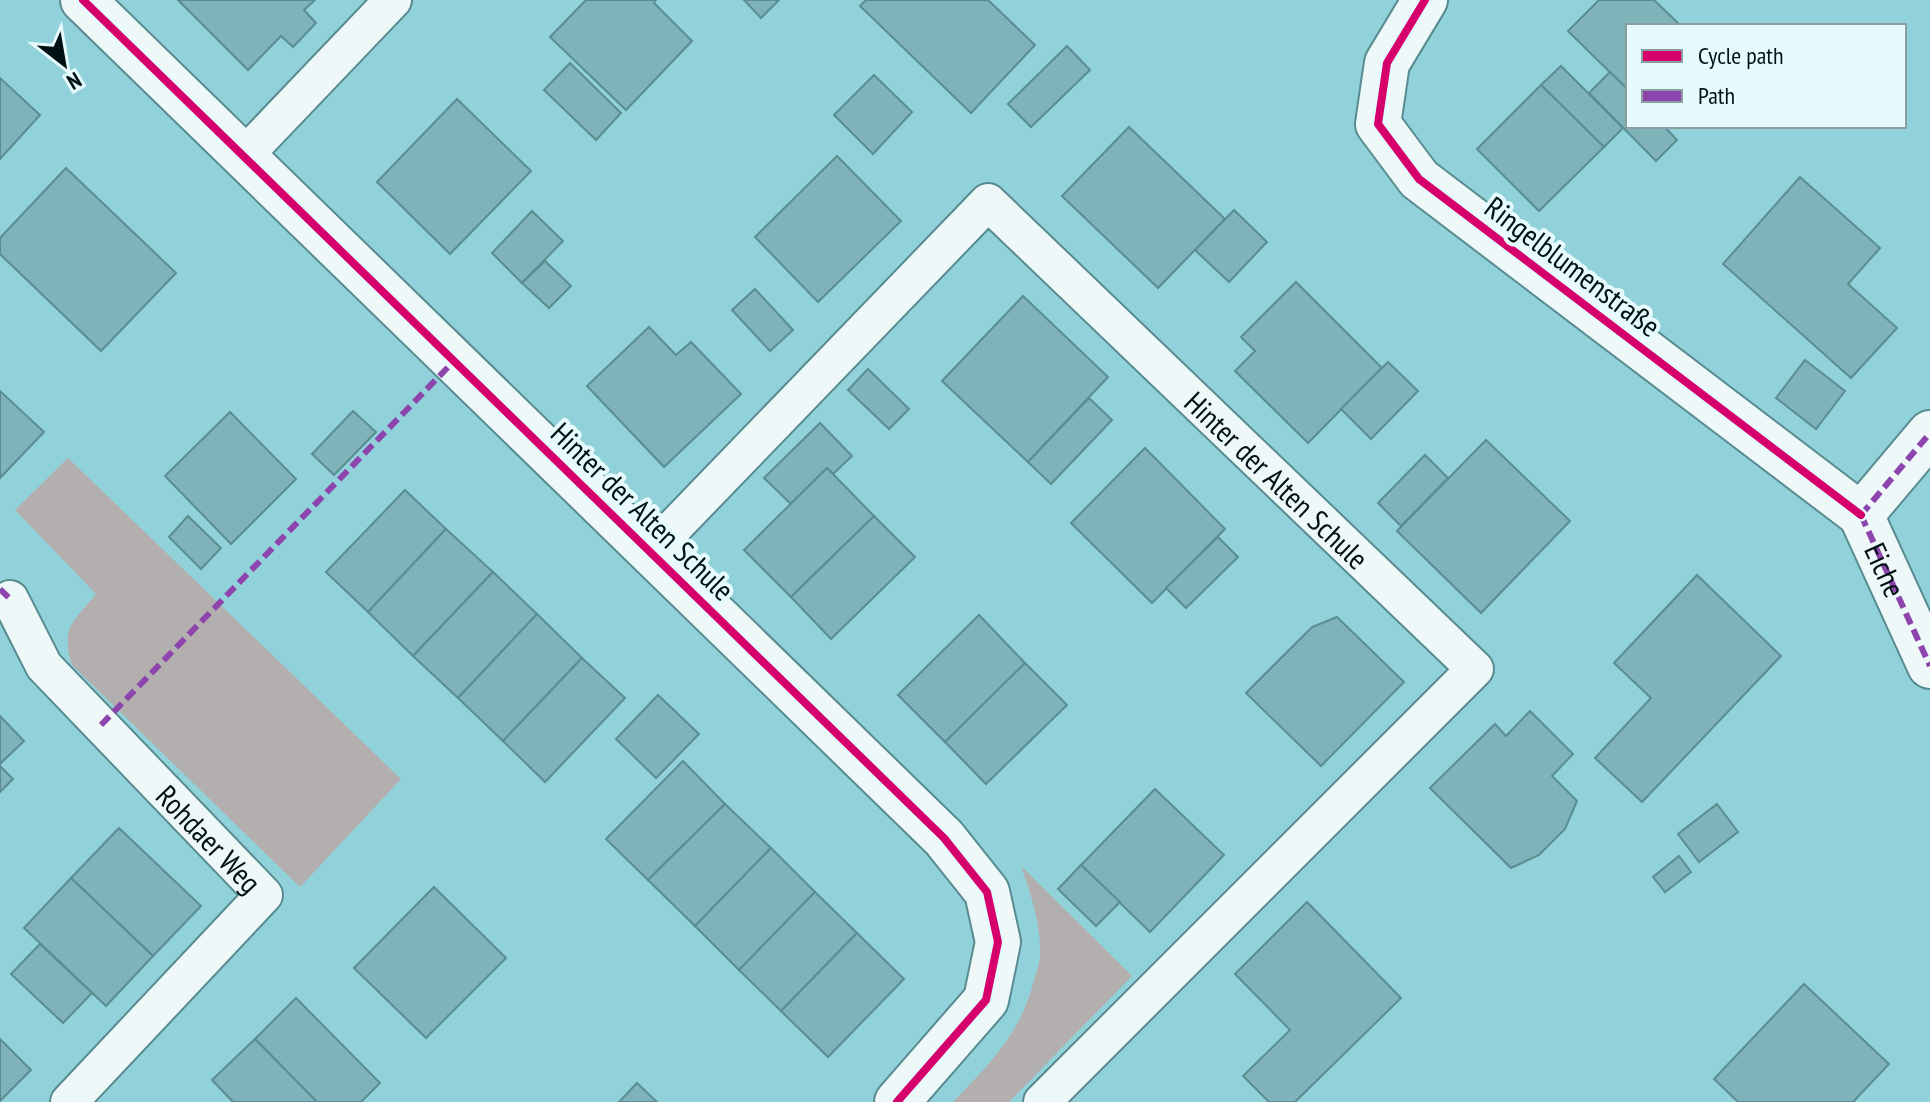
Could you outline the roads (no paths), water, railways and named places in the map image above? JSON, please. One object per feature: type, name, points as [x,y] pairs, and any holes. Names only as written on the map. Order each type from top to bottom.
[{"type":"street","name":"Hinter der Alten Schule","points":[[83,0],[944,838],[987,892],[998,942],[986,1000],[897,1102]]},
{"type":"street","name":"Ringelblumenstraße","points":[[1425,0],[1387,63],[1378,124],[1419,179],[1861,515]]},
{"type":"street","points":[[1861,515],[1930,433]]},
{"type":"street","name":"Eiche","points":[[1861,515],[1930,666]]},
{"type":"lane","points":[[244,156],[393,0]]},
{"type":"lane","name":"Hinter der Alten Schule","points":[[651,551],[988,202],[1475,669],[1042,1102]]},
{"type":"lane","name":"Rohdaer Weg","points":[[10,599],[44,666],[264,895],[69,1102]]}]
